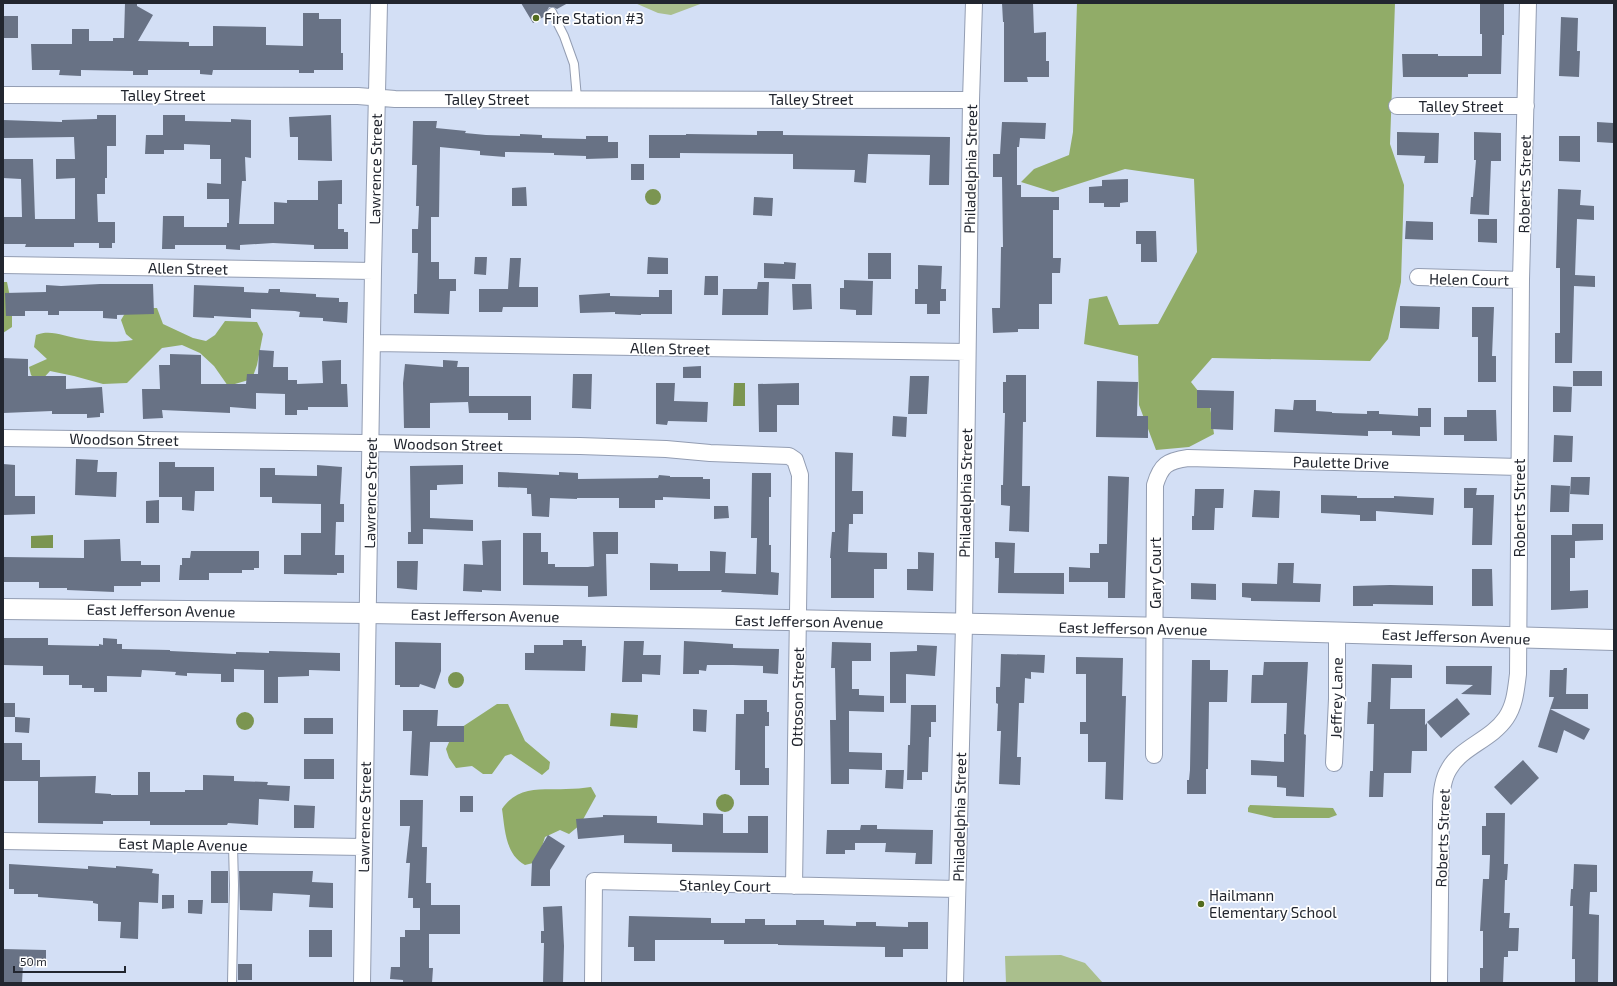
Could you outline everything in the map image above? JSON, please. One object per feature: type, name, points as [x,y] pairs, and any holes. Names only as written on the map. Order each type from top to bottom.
[{"type":"street","name":"Lawrence Street","points":[[362,983],[367,613],[379,3]]},
{"type":"street","name":"Philadelphia Street","points":[[955,983],[964,625],[971,100],[974,3]]},
{"type":"street","name":"Roberts Street","points":[[1439,983],[1441,794],[1448,770],[1453,762],[1496,730],[1506,718],[1516,692],[1518,638],[1521,280],[1528,3]]},
{"type":"street","name":"Talley Street","points":[[3,95],[350,96],[395,99],[577,98],[971,100]]},
{"type":"street","name":"Talley Street","points":[[1396,106],[1526,106]]},
{"type":"street","name":"Allen Street","points":[[3,266],[373,271]]},
{"type":"street","name":"Helen Court","points":[[1418,278],[1521,280]]},
{"type":"street","name":"Allen Street","points":[[373,343],[967,352]]},
{"type":"street","name":"Woodson Street","points":[[3,438],[650,448],[710,453],[783,455],[795,460]]},
{"type":"street","name":"Paulette Drive","points":[[1164,465],[1176,460],[1188,458],[1519,467]]},
{"type":"street","name":"Ottoson Street","points":[[794,886],[800,475],[795,460]]},
{"type":"street","name":"Gary Court","points":[[1154,755],[1155,486],[1158,474],[1164,465]]},
{"type":"street","name":"East Jefferson Avenue","points":[[3,609],[799,620],[1614,640]]},
{"type":"street","name":"Jeffrey Lane","points":[[1334,763],[1337,699],[1337,633]]},
{"type":"street","name":"East Maple Avenue","points":[[3,841],[363,847]]},
{"type":"street","name":"Stanley Court","points":[[593,983],[594,881],[957,889]]},
{"type":"lane","points":[[552,12],[564,36],[574,64],[577,98]]},
{"type":"lane","points":[[232,983],[234,885],[233,845]]},
{"type":"shaded area","points":[[635,3],[703,3],[671,15],[658,13]]},
{"type":"shaded area","points":[[1077,3],[1395,3],[1390,144],[1404,185],[1401,282],[1388,339],[1370,361],[1212,358],[1191,382],[1210,406],[1214,434],[1189,447],[1156,450],[1139,405],[1138,356],[1084,344],[1089,299],[1107,296],[1119,325],[1158,324],[1197,252],[1194,179],[1125,169],[1053,192],[1021,182],[1034,169],[1069,155],[1073,132]]},
{"type":"shaded area","points":[[650,189],[656,189],[661,194],[659,203],[656,205],[650,205],[645,200],[645,194]]},
{"type":"shaded area","points":[[3,282],[7,282],[12,307],[12,327],[3,333]]},
{"type":"shaded area","points":[[128,308],[157,308],[163,324],[193,338],[206,341],[215,335],[225,321],[257,322],[263,334],[257,365],[252,379],[228,386],[214,366],[200,353],[182,345],[162,348],[127,383],[103,384],[50,371],[39,383],[31,375],[29,367],[47,359],[34,347],[36,335],[42,333],[53,333],[87,340],[120,342],[133,340],[126,334],[121,320]]},
{"type":"shaded area","points":[[734,383],[745,383],[745,406],[733,406]]},
{"type":"shaded area","points":[[53,535],[53,548],[31,548],[31,536]]},
{"type":"shaded area","points":[[453,672],[459,672],[464,677],[462,686],[459,688],[453,688],[448,683],[448,677]]},
{"type":"shaded area","points":[[497,704],[508,704],[525,741],[550,762],[549,769],[542,775],[511,754],[505,756],[492,774],[483,774],[472,766],[456,768],[449,758],[446,749],[453,733]]},
{"type":"shaded area","points":[[245,712],[251,715],[254,721],[251,727],[245,730],[239,727],[236,721],[239,715]]},
{"type":"shaded area","points":[[611,713],[638,715],[637,728],[610,726]]},
{"type":"shaded area","points":[[591,787],[596,796],[580,825],[569,834],[560,830],[545,837],[537,862],[525,865],[518,860],[510,848],[505,833],[502,809],[508,801],[523,792],[531,790]]},
{"type":"shaded area","points":[[725,794],[731,797],[734,803],[731,809],[725,812],[719,809],[716,803],[719,797]]},
{"type":"shaded area","points":[[1250,805],[1333,808],[1337,815],[1329,818],[1274,818],[1248,812]]},
{"type":"shaded area","points":[[1061,955],[1085,963],[1103,983],[1006,983],[1005,956]]},
{"type":"building","points":[[125,3],[137,3],[137,6],[153,15],[138,41],[189,42],[189,46],[213,46],[213,26],[266,27],[266,45],[303,46],[303,13],[319,13],[319,19],[341,19],[341,53],[343,53],[343,70],[314,70],[314,73],[299,73],[299,70],[213,70],[212,75],[200,74],[200,70],[148,70],[148,75],[133,75],[133,71],[81,70],[81,76],[59,75],[60,70],[32,70],[31,44],[72,44],[72,29],[89,29],[89,41],[113,41],[113,38],[124,38]]},
{"type":"building","name":"Fire Station #3","points":[[521,3],[568,3],[557,9],[549,7],[547,15],[533,23]]},
{"type":"building","points":[[1002,3],[1033,3],[1034,33],[1046,32],[1046,61],[1049,61],[1049,77],[1027,77],[1028,82],[1004,82],[1004,22]]},
{"type":"building","points":[[1480,3],[1504,3],[1504,35],[1502,35],[1501,74],[1468,74],[1468,77],[1403,77],[1402,54],[1482,56]]},
{"type":"building","points":[[3,16],[18,16],[18,38],[3,38]]},
{"type":"building","points":[[1561,17],[1578,18],[1577,51],[1580,51],[1579,77],[1559,76]]},
{"type":"building","points":[[97,115],[116,115],[116,146],[107,146],[107,178],[105,178],[105,194],[97,194],[98,222],[115,222],[115,243],[112,243],[112,248],[99,248],[99,243],[74,243],[74,247],[25,247],[26,244],[3,244],[3,217],[22,217],[21,179],[3,178],[3,159],[33,159],[35,219],[75,219],[75,178],[56,179],[56,159],[75,159],[74,137],[3,138],[3,120],[62,122],[62,120],[97,119]]},
{"type":"building","points":[[163,115],[185,115],[185,121],[231,122],[231,119],[251,120],[251,158],[245,157],[246,181],[242,181],[239,224],[274,224],[274,202],[287,203],[287,200],[318,200],[318,181],[342,180],[342,204],[338,204],[338,229],[344,229],[344,232],[348,232],[348,249],[314,249],[314,245],[273,243],[240,245],[240,250],[226,249],[226,245],[175,245],[175,249],[162,249],[163,216],[184,216],[184,227],[227,227],[227,223],[229,223],[229,199],[207,199],[207,183],[221,184],[221,159],[210,159],[210,145],[184,144],[184,150],[164,150],[164,154],[145,154],[146,135],[163,135]]},
{"type":"building","points":[[331,115],[332,161],[298,160],[298,137],[290,137],[289,117]]},
{"type":"building","points":[[413,121],[437,121],[436,128],[486,135],[520,136],[520,134],[542,135],[542,138],[586,139],[586,136],[608,136],[608,142],[618,142],[618,158],[586,159],[586,156],[554,155],[554,153],[505,152],[505,157],[480,155],[480,151],[440,147],[439,217],[431,217],[431,262],[439,262],[439,279],[456,279],[456,291],[450,291],[449,314],[414,313],[414,294],[417,294],[418,253],[412,253],[412,229],[418,229],[419,206],[416,206],[417,165],[412,165]]},
{"type":"building","points":[[1002,122],[1046,123],[1045,139],[1020,138],[1019,147],[1017,147],[1017,185],[1021,185],[1021,197],[1059,197],[1059,210],[1053,210],[1053,258],[1061,258],[1060,273],[1052,273],[1052,304],[1039,304],[1039,329],[1018,329],[1018,332],[993,333],[992,308],[1000,308],[1001,247],[1003,247],[1002,177],[993,177],[993,154],[1000,154]]},
{"type":"building","points":[[1597,122],[1613,123],[1613,143],[1597,142]]},
{"type":"building","points":[[757,131],[783,131],[783,135],[950,137],[949,185],[929,185],[930,155],[868,154],[866,183],[854,182],[855,170],[793,169],[793,154],[680,153],[680,158],[649,158],[649,135],[757,135]]},
{"type":"building","points":[[1397,132],[1439,133],[1438,163],[1424,163],[1425,156],[1397,155]]},
{"type":"building","points":[[1474,132],[1501,133],[1501,161],[1491,161],[1489,215],[1470,214],[1476,160],[1474,160]]},
{"type":"building","points":[[1559,136],[1580,136],[1580,162],[1559,161]]},
{"type":"building","points":[[631,164],[644,164],[644,180],[631,180]]},
{"type":"building","points":[[1128,179],[1128,202],[1120,203],[1120,207],[1104,207],[1104,203],[1089,203],[1089,187],[1102,186],[1102,180]]},
{"type":"building","points":[[526,187],[527,206],[512,206],[512,188]]},
{"type":"building","points":[[1558,189],[1581,190],[1580,205],[1594,206],[1594,220],[1577,219],[1575,275],[1595,276],[1595,287],[1574,286],[1572,363],[1555,363],[1555,333],[1560,333],[1560,268],[1556,268]]},
{"type":"building","points":[[754,197],[773,198],[772,216],[753,215]]},
{"type":"building","points":[[1478,219],[1497,219],[1497,243],[1478,242]]},
{"type":"building","points":[[1406,221],[1433,222],[1433,240],[1405,239]]},
{"type":"building","points":[[1136,231],[1156,231],[1157,262],[1141,262],[1141,244],[1136,244]]},
{"type":"building","points":[[868,253],[891,253],[891,279],[868,279]]},
{"type":"building","points":[[475,257],[487,257],[486,275],[474,274]]},
{"type":"building","points":[[648,257],[668,258],[668,274],[647,274]]},
{"type":"building","points":[[510,258],[521,258],[519,287],[538,287],[538,307],[503,307],[502,312],[479,312],[479,289],[508,289]]},
{"type":"building","points":[[784,262],[796,263],[795,279],[764,278],[764,263],[784,264]]},
{"type":"building","points":[[918,265],[942,266],[941,289],[946,289],[946,301],[940,301],[940,314],[927,314],[927,304],[915,304],[915,289],[918,289]]},
{"type":"building","points":[[705,276],[718,276],[718,295],[704,295]]},
{"type":"building","points":[[844,280],[873,281],[872,315],[856,315],[856,310],[840,309],[840,288],[844,288]]},
{"type":"building","points":[[758,282],[769,282],[768,315],[722,315],[723,289],[757,289]]},
{"type":"building","points":[[153,284],[154,314],[117,315],[117,319],[103,318],[103,311],[59,311],[59,315],[48,315],[48,311],[25,311],[25,316],[6,316],[5,293],[46,292],[46,285],[61,286]]},
{"type":"building","points":[[792,284],[811,284],[812,309],[793,310]]},
{"type":"building","points":[[194,285],[244,287],[244,292],[268,293],[269,289],[280,289],[280,292],[316,294],[316,297],[339,298],[339,302],[348,302],[347,323],[323,321],[323,318],[299,317],[300,312],[295,311],[251,309],[251,318],[214,316],[214,318],[193,317]]},
{"type":"building","points":[[659,290],[672,290],[672,314],[641,315],[615,314],[615,312],[580,313],[579,295],[610,293],[610,296],[659,297]]},
{"type":"building","points":[[1400,306],[1440,307],[1439,329],[1400,328]]},
{"type":"building","points":[[1472,307],[1494,307],[1492,356],[1496,356],[1496,382],[1478,382],[1478,337],[1472,337]]},
{"type":"building","points":[[259,350],[274,351],[273,367],[288,367],[288,380],[297,380],[297,384],[323,383],[322,361],[341,360],[341,384],[347,384],[348,407],[308,407],[308,410],[297,410],[297,415],[285,415],[285,394],[256,393],[256,409],[230,407],[230,413],[162,410],[163,418],[143,419],[142,389],[160,389],[159,365],[170,365],[170,354],[201,355],[201,384],[246,384],[247,374],[258,374]]},
{"type":"building","points":[[3,358],[28,359],[28,376],[66,376],[66,389],[102,387],[104,413],[100,413],[100,417],[87,418],[87,414],[52,414],[52,411],[3,413]]},
{"type":"building","points":[[443,360],[458,361],[457,367],[469,367],[469,396],[531,396],[531,420],[508,420],[508,413],[469,413],[468,402],[430,403],[430,428],[404,428],[403,383],[405,364],[443,367]]},
{"type":"building","points":[[701,366],[701,378],[683,378],[683,367]]},
{"type":"building","points":[[1573,371],[1602,371],[1602,386],[1573,386]]},
{"type":"building","points":[[573,374],[592,374],[591,409],[572,408]]},
{"type":"building","points":[[1006,375],[1026,375],[1026,422],[1023,422],[1022,486],[1030,486],[1029,532],[1009,531],[1010,506],[1001,505],[1005,413],[1003,413],[1003,382],[1006,382]]},
{"type":"building","points":[[910,376],[929,376],[927,414],[908,414]]},
{"type":"building","points":[[1097,381],[1138,382],[1137,416],[1148,416],[1148,438],[1096,437]]},
{"type":"building","points":[[656,383],[675,383],[674,401],[708,402],[707,422],[668,421],[667,425],[656,424]]},
{"type":"building","points":[[799,383],[799,405],[777,405],[777,432],[759,432],[758,384]]},
{"type":"building","points":[[1553,386],[1572,387],[1571,412],[1553,412]]},
{"type":"building","points":[[1197,390],[1234,391],[1233,430],[1211,429],[1211,408],[1197,408]]},
{"type":"building","points":[[1294,400],[1316,400],[1316,411],[1332,413],[1367,414],[1367,411],[1379,411],[1379,414],[1418,416],[1418,408],[1431,408],[1431,427],[1420,427],[1420,436],[1392,435],[1392,431],[1368,431],[1368,436],[1274,432],[1275,409],[1293,410]]},
{"type":"building","points":[[1467,410],[1496,410],[1497,441],[1464,441],[1464,435],[1444,435],[1444,417],[1467,417]]},
{"type":"building","points":[[893,416],[907,417],[906,437],[892,436]]},
{"type":"building","points":[[1554,435],[1573,436],[1572,462],[1553,462]]},
{"type":"building","points":[[835,452],[853,453],[852,491],[863,491],[863,514],[853,514],[853,524],[849,524],[848,552],[887,553],[887,569],[874,569],[874,598],[831,598],[830,558],[832,532],[835,532]]},
{"type":"building","points":[[76,459],[98,460],[97,472],[117,472],[116,497],[75,495]]},
{"type":"building","points":[[159,462],[175,462],[175,467],[214,467],[214,491],[195,491],[194,511],[182,510],[182,497],[159,497]]},
{"type":"building","points":[[3,464],[15,465],[15,496],[35,496],[35,514],[3,515]]},
{"type":"building","points":[[317,465],[342,467],[340,504],[344,504],[344,522],[336,522],[335,555],[344,555],[344,573],[337,573],[337,575],[284,574],[284,555],[301,555],[301,533],[321,533],[321,504],[272,503],[272,497],[260,497],[260,468],[275,468],[275,475],[317,476]]},
{"type":"building","points":[[463,465],[463,484],[437,485],[437,490],[430,490],[430,518],[473,520],[473,531],[423,529],[423,544],[408,544],[408,532],[411,532],[410,466]]},
{"type":"building","points":[[498,472],[559,475],[559,472],[578,473],[578,479],[658,478],[659,475],[670,477],[703,477],[703,479],[710,479],[710,499],[663,497],[663,500],[655,500],[655,508],[619,508],[619,498],[550,498],[549,517],[532,516],[531,494],[527,494],[527,488],[498,487]]},
{"type":"building","points":[[752,473],[771,473],[771,497],[769,497],[769,545],[771,545],[771,572],[779,573],[778,595],[721,592],[722,590],[650,590],[650,563],[678,564],[678,571],[710,571],[710,551],[726,552],[725,573],[756,574],[757,538],[751,538]]},
{"type":"building","points":[[1108,476],[1129,477],[1125,598],[1108,598],[1108,582],[1069,582],[1069,567],[1090,568],[1090,553],[1099,553],[1099,544],[1107,544]]},
{"type":"building","points":[[1571,477],[1590,477],[1589,495],[1570,494]]},
{"type":"building","points":[[1551,485],[1570,486],[1569,512],[1550,512]]},
{"type":"building","points":[[1464,488],[1477,488],[1476,495],[1494,495],[1492,545],[1472,545],[1473,508],[1464,508]]},
{"type":"building","points":[[1195,489],[1224,489],[1223,508],[1215,508],[1214,530],[1192,530]]},
{"type":"building","points":[[1254,490],[1280,491],[1279,518],[1252,517]]},
{"type":"building","points":[[1321,495],[1357,496],[1357,498],[1394,498],[1394,496],[1434,498],[1433,515],[1376,511],[1376,521],[1360,521],[1360,515],[1321,513]]},
{"type":"building","points":[[159,500],[159,523],[146,523],[146,501]]},
{"type":"building","points":[[714,506],[728,506],[729,518],[714,519]]},
{"type":"building","points":[[1572,524],[1603,524],[1603,540],[1575,541],[1575,558],[1570,558],[1570,591],[1588,590],[1588,608],[1551,610],[1551,535],[1572,535]]},
{"type":"building","points":[[593,532],[618,532],[618,554],[606,554],[607,596],[588,597],[588,586],[523,585],[523,533],[541,533],[541,552],[548,552],[548,564],[555,564],[555,567],[588,567],[594,566]]},
{"type":"building","points":[[120,539],[121,561],[141,561],[141,565],[160,565],[160,582],[141,582],[141,586],[114,586],[114,592],[67,590],[67,588],[39,588],[39,582],[3,582],[3,557],[84,558],[84,540]]},
{"type":"building","points":[[501,540],[501,591],[463,591],[464,564],[483,565],[482,541]]},
{"type":"building","points":[[995,542],[1015,543],[1014,573],[1064,573],[1064,594],[998,593],[999,558],[995,558]]},
{"type":"building","points":[[191,551],[259,551],[259,568],[254,568],[254,570],[242,570],[242,573],[209,573],[209,580],[179,580],[182,558],[190,558]]},
{"type":"building","points":[[918,552],[934,553],[933,591],[907,590],[907,569],[918,569]]},
{"type":"building","points":[[397,561],[418,561],[417,590],[397,588]]},
{"type":"building","points":[[1278,563],[1294,563],[1293,583],[1321,584],[1320,602],[1251,601],[1251,598],[1242,597],[1242,583],[1277,584]]},
{"type":"building","points":[[1472,569],[1492,569],[1493,606],[1472,606]]},
{"type":"building","points":[[1191,583],[1216,584],[1216,600],[1191,599]]},
{"type":"building","points":[[1353,586],[1433,586],[1433,605],[1373,604],[1373,606],[1353,606]]},
{"type":"building","points":[[3,638],[48,638],[48,645],[99,646],[99,644],[103,645],[103,638],[117,639],[117,644],[122,644],[122,649],[236,654],[236,652],[269,653],[269,651],[340,653],[340,671],[309,670],[309,676],[278,677],[278,703],[264,703],[264,670],[234,669],[234,682],[221,682],[221,674],[187,673],[187,676],[175,675],[176,672],[142,670],[141,677],[107,676],[107,692],[94,692],[94,688],[82,688],[82,685],[69,685],[69,675],[43,675],[43,666],[3,665]]},
{"type":"building","points":[[563,640],[582,640],[582,646],[586,646],[585,671],[525,670],[525,653],[534,653],[534,645],[563,645]]},
{"type":"building","points":[[624,641],[644,641],[643,655],[661,655],[660,675],[642,674],[642,682],[622,682]]},
{"type":"building","points":[[684,641],[733,644],[733,648],[779,649],[778,674],[763,673],[763,666],[707,665],[706,671],[699,670],[699,674],[683,674]]},
{"type":"building","points":[[395,642],[441,643],[441,671],[435,689],[420,684],[419,687],[400,687],[400,685],[395,685]]},
{"type":"building","points":[[832,642],[871,643],[871,661],[852,661],[852,689],[859,689],[859,695],[884,696],[884,712],[849,711],[849,752],[882,753],[882,770],[849,769],[849,784],[831,784],[830,720],[836,720],[835,668],[831,668]]},
{"type":"building","points":[[917,645],[937,646],[935,676],[906,674],[906,703],[890,703],[890,652],[917,651]]},
{"type":"building","points":[[1001,654],[1045,655],[1044,673],[1031,672],[1031,679],[1025,678],[1024,703],[1019,703],[1017,757],[1021,757],[1020,785],[999,784],[1001,731],[997,731],[998,704],[996,703],[996,687],[1000,687]]},
{"type":"building","points":[[1076,657],[1123,658],[1122,696],[1126,696],[1123,800],[1105,799],[1106,762],[1088,762],[1088,734],[1080,734],[1080,722],[1086,722],[1086,674],[1076,674]]},
{"type":"building","points":[[1192,660],[1210,660],[1210,670],[1228,670],[1227,702],[1209,702],[1206,794],[1187,794],[1187,780],[1189,780],[1190,770]]},
{"type":"building","points":[[1264,662],[1308,662],[1304,734],[1306,735],[1304,797],[1286,796],[1286,788],[1277,787],[1277,776],[1251,775],[1251,760],[1284,762],[1284,734],[1286,734],[1287,703],[1251,703],[1252,675],[1263,675]]},
{"type":"building","points":[[1372,664],[1412,665],[1412,678],[1391,678],[1390,709],[1425,709],[1425,725],[1427,723],[1427,751],[1412,751],[1411,773],[1384,773],[1383,797],[1369,797],[1370,771],[1373,771],[1374,724],[1367,724],[1368,702],[1371,702]]},
{"type":"building","points":[[1446,666],[1492,666],[1491,695],[1461,694],[1473,685],[1446,684]]},
{"type":"building","points":[[1564,668],[1567,668],[1566,694],[1588,694],[1588,709],[1550,709],[1554,697],[1549,697],[1550,670],[1563,670]]},
{"type":"building","points":[[1457,698],[1470,714],[1441,738],[1427,722]]},
{"type":"building","points":[[744,700],[767,700],[769,726],[765,726],[765,768],[769,768],[769,785],[740,785],[740,770],[735,770],[736,714],[744,714]]},
{"type":"building","points":[[3,703],[15,703],[15,717],[3,717]]},
{"type":"building","points":[[911,705],[936,705],[936,722],[931,722],[931,737],[929,737],[928,772],[922,772],[922,780],[907,780]]},
{"type":"building","points":[[693,709],[707,710],[706,732],[693,731]]},
{"type":"building","points":[[1550,709],[1590,729],[1584,740],[1564,730],[1557,753],[1538,747]]},
{"type":"building","points":[[403,710],[438,710],[437,726],[464,726],[464,742],[430,742],[428,776],[410,775],[412,731],[403,731]]},
{"type":"building","points":[[15,717],[30,718],[29,733],[15,732]]},
{"type":"building","points":[[304,718],[333,718],[333,734],[304,734]]},
{"type":"building","points":[[3,743],[22,743],[22,760],[40,760],[40,777],[96,776],[95,793],[111,795],[138,795],[138,772],[150,772],[150,792],[185,792],[185,790],[203,790],[203,775],[234,776],[234,781],[268,782],[267,785],[290,786],[289,801],[259,799],[258,825],[228,823],[227,825],[150,825],[150,821],[103,821],[103,824],[38,823],[38,781],[3,781]]},
{"type":"building","points":[[304,759],[334,759],[334,779],[304,779]]},
{"type":"building","points":[[1523,760],[1539,778],[1511,805],[1494,787]]},
{"type":"building","points":[[886,770],[904,770],[903,789],[885,788]]},
{"type":"building","points":[[460,796],[473,796],[473,812],[460,812]]},
{"type":"building","points":[[400,800],[423,800],[422,847],[427,847],[426,883],[431,883],[431,905],[460,905],[460,934],[429,934],[429,968],[433,968],[432,983],[403,983],[403,980],[390,979],[391,967],[400,967],[400,937],[405,937],[405,930],[420,930],[420,908],[413,908],[413,898],[408,898],[410,863],[406,863],[410,826],[400,826]]},
{"type":"building","points":[[294,805],[315,806],[314,828],[294,828]]},
{"type":"building","points":[[703,813],[723,814],[723,833],[748,833],[748,816],[768,816],[768,853],[672,852],[672,844],[624,843],[624,835],[578,839],[576,819],[603,817],[603,815],[657,816],[657,823],[703,825]]},
{"type":"building","points":[[1486,813],[1505,813],[1504,864],[1508,864],[1507,880],[1505,880],[1504,913],[1510,913],[1509,928],[1519,928],[1518,951],[1508,951],[1508,957],[1504,957],[1503,983],[1480,983],[1480,968],[1483,968],[1483,931],[1480,931],[1483,879],[1489,879],[1490,855],[1482,855],[1482,826],[1486,826]]},
{"type":"building","points":[[861,825],[877,825],[877,829],[933,830],[932,864],[915,864],[916,853],[885,852],[886,843],[855,843],[855,850],[845,850],[845,854],[826,854],[827,830],[860,830]]},
{"type":"building","points":[[548,835],[565,846],[550,870],[550,886],[531,886],[532,862]]},
{"type":"building","points":[[9,864],[88,869],[88,866],[116,868],[116,866],[153,869],[152,873],[159,874],[158,903],[139,902],[138,939],[120,938],[121,922],[98,921],[98,904],[93,903],[93,901],[38,897],[38,894],[14,894],[14,889],[9,889]]},
{"type":"building","points":[[1574,864],[1597,865],[1597,892],[1590,892],[1589,914],[1599,915],[1598,983],[1575,983],[1575,959],[1572,959],[1573,906],[1570,906],[1571,889],[1573,889]]},
{"type":"building","points":[[211,871],[228,871],[228,903],[211,903]]},
{"type":"building","points":[[239,871],[313,871],[312,882],[333,883],[333,908],[309,907],[310,895],[273,893],[272,911],[240,910]]},
{"type":"building","points":[[162,895],[174,895],[174,908],[162,909]]},
{"type":"building","points":[[188,900],[203,900],[202,914],[188,913]]},
{"type":"building","points":[[562,906],[564,946],[563,983],[543,983],[544,943],[541,943],[541,931],[544,931],[543,907]]},
{"type":"building","points":[[629,916],[711,918],[711,923],[745,923],[745,919],[765,919],[765,925],[796,925],[796,920],[824,920],[824,925],[856,926],[856,922],[876,922],[876,926],[908,927],[908,922],[928,922],[928,949],[903,949],[903,957],[885,957],[885,947],[724,944],[724,940],[655,940],[655,961],[634,961],[634,947],[628,947]]},
{"type":"building","points":[[309,930],[332,930],[332,957],[309,957]]},
{"type":"building","points":[[3,949],[46,950],[46,966],[23,965],[22,983],[3,983]]},
{"type":"building","points":[[238,964],[252,964],[252,980],[238,980]]},
{"type":"place","name":"Fire Station #3","points":[[536,18]]},
{"type":"place","name":"Hailmann Elementary School","points":[[1201,904]]}]
